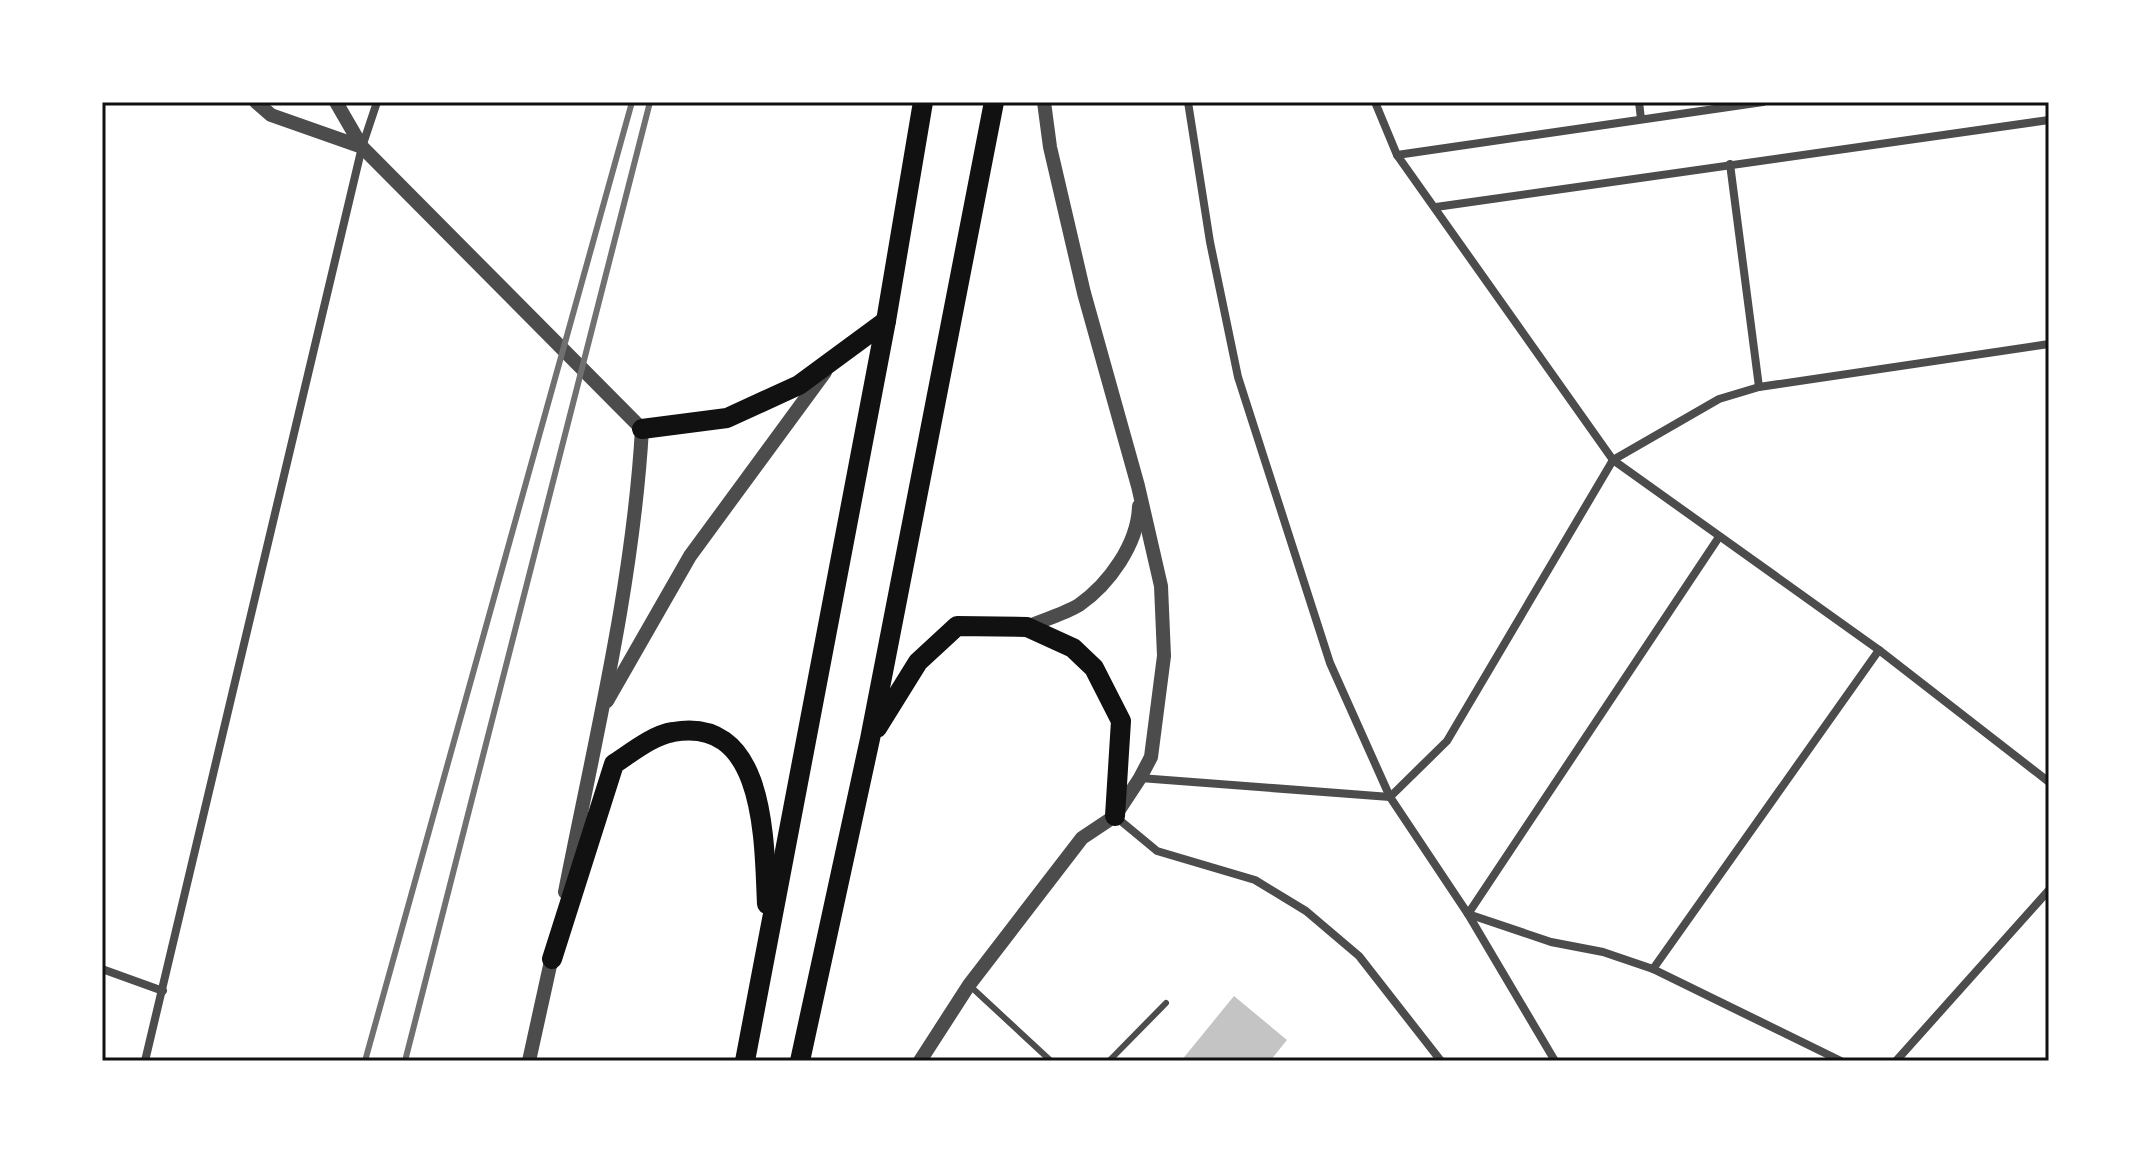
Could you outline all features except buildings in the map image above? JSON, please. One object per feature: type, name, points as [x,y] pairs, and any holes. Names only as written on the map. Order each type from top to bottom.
[{"type":"main road","points":[[745,1061],[886,321],[923,102]]},
{"type":"main road","points":[[800,1061],[870,739],[994,102]]},
{"type":"main road","points":[[642,429],[727,418],[799,385],[886,321]]},
{"type":"main road","points":[[870,739],[918,662],[957,626],[1027,627],[1073,648],[1094,668],[1121,721],[1115,816]]},
{"type":"main road","points":[[552,959],[614,764],[673,732],[704,734],[735,747],[751,778],[763,829],[769,937]]},
{"type":"street","points":[[256,102],[271,115],[362,147]]},
{"type":"street","points":[[336,102],[362,147],[642,429],[638,501],[552,959],[529,1061]]},
{"type":"street","points":[[145,1061],[362,147],[377,102]]},
{"type":"street","points":[[920,1061],[969,985],[1082,838],[1115,816],[1151,757],[1164,656],[1161,586],[1138,486],[1084,293],[1050,147],[1044,102]]},
{"type":"street","points":[[1188,102],[1210,242],[1238,377],[1330,663],[1390,797],[1468,914],[1555,1061]]},
{"type":"street","points":[[1375,102],[1397,155],[1613,460],[1879,650],[2049,782]]},
{"type":"street","points":[[1639,102],[1641,119]]},
{"type":"street","points":[[1397,155],[1763,102]]},
{"type":"street","points":[[1436,207],[2049,120]]},
{"type":"street","points":[[1730,164],[1759,387]]},
{"type":"street","points":[[1140,778],[1390,797],[1447,741],[1613,460],[1719,399],[1759,387],[2049,344]]},
{"type":"street","points":[[600,712],[690,556],[834,359]]},
{"type":"street","points":[[1027,627],[1078,605],[1115,571],[1131,540],[1139,512],[1138,486]]},
{"type":"street","points":[[1468,914],[1719,537]]},
{"type":"street","points":[[1653,969],[1879,650]]},
{"type":"street","points":[[1115,816],[1157,851],[1255,880],[1306,911],[1359,956],[1441,1061]]},
{"type":"street","points":[[1896,1061],[2049,890]]},
{"type":"street","points":[[1468,914],[1551,942],[1603,952],[1653,969],[1841,1061]]},
{"type":"street","points":[[102,969],[163,991]]},
{"type":"lane","points":[[969,985],[1051,1061]]},
{"type":"lane","points":[[1109,1061],[1166,1003]]},
{"type":"railway","points":[[365,1061],[632,102]]},
{"type":"railway","points":[[405,1061],[650,102]]}]
